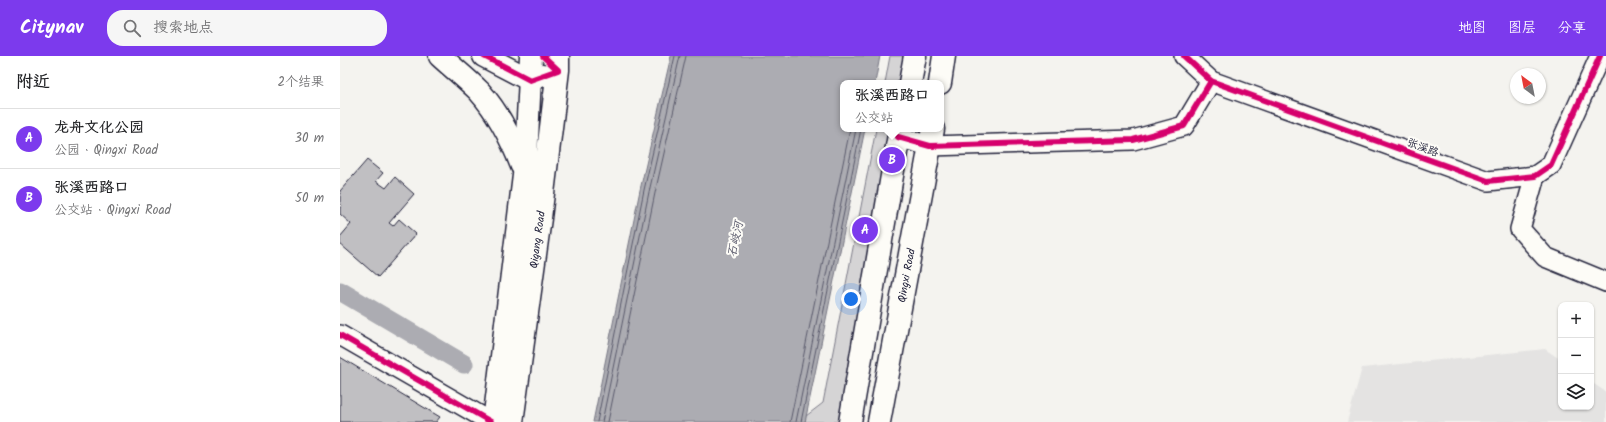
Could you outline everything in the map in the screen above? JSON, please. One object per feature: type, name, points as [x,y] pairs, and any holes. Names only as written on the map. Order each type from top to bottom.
[{"type":"main road","points":[[440,56],[479,91],[491,106],[512,140],[524,171]]},
{"type":"main road","points":[[484,56],[530,80],[553,61]]},
{"type":"main road","name":"Qigang Road","points":[[494,422],[524,171],[531,56]]},
{"type":"main road","points":[[911,80],[915,56]]},
{"type":"main road","points":[[940,80],[944,56]]},
{"type":"main road","name":"Qigang Road","points":[[512,422],[540,218],[553,61]]},
{"type":"main road","points":[[850,422],[899,133]]},
{"type":"main road","name":"Qingxi Road","points":[[879,422],[932,138]]},
{"type":"street","name":"张溪路","points":[[1184,56],[1210,81],[1488,181],[1535,176],[1551,165],[1600,56]]},
{"type":"street","points":[[899,133],[932,138],[1133,140],[1184,126],[1210,81]]},
{"type":"street","points":[[1535,176],[1520,229],[1544,257],[1606,282]]},
{"type":"street","points":[[340,335],[491,422]]},
{"type":"shaded area","points":[[890,56],[910,56],[906,80],[886,80]]},
{"type":"shaded area","points":[[875,132],[894,132],[841,422],[805,422],[806,416],[823,403]]},
{"type":"shaded area","points":[[1545,349],[1558,358],[1558,410],[1594,410],[1594,384],[1606,392],[1606,422],[1347,422],[1362,368]]},
{"type":"water","name":"石岐河","points":[[671,56],[880,56],[876,80],[840,80],[840,132],[864,132],[805,422],[593,422],[640,190]]},
{"type":"building","points":[[367,160],[383,173],[376,181],[386,188],[395,177],[414,194],[389,223],[393,226],[399,219],[416,234],[378,277],[340,244],[340,237],[351,224],[340,214],[340,208],[342,205],[340,204],[340,191]]},
{"type":"building","points":[[340,357],[440,417],[436,422],[340,422]]},
{"type":"waterway","points":[[340,291],[464,364]]},
{"type":"cycle path","points":[[484,56],[530,80],[558,70],[543,56]]},
{"type":"cycle path","points":[[1184,56],[1211,81],[1488,181],[1535,176],[1551,165],[1600,56]]},
{"type":"cycle path","points":[[898,137],[930,146],[1133,140],[1184,126],[1211,81]]},
{"type":"cycle path","points":[[340,335],[491,422]]},
{"type":"place","name":"张溪西路口","points":[[892,160]]},
{"type":"place","name":"龙舟文化公园","points":[[865,230]]}]
